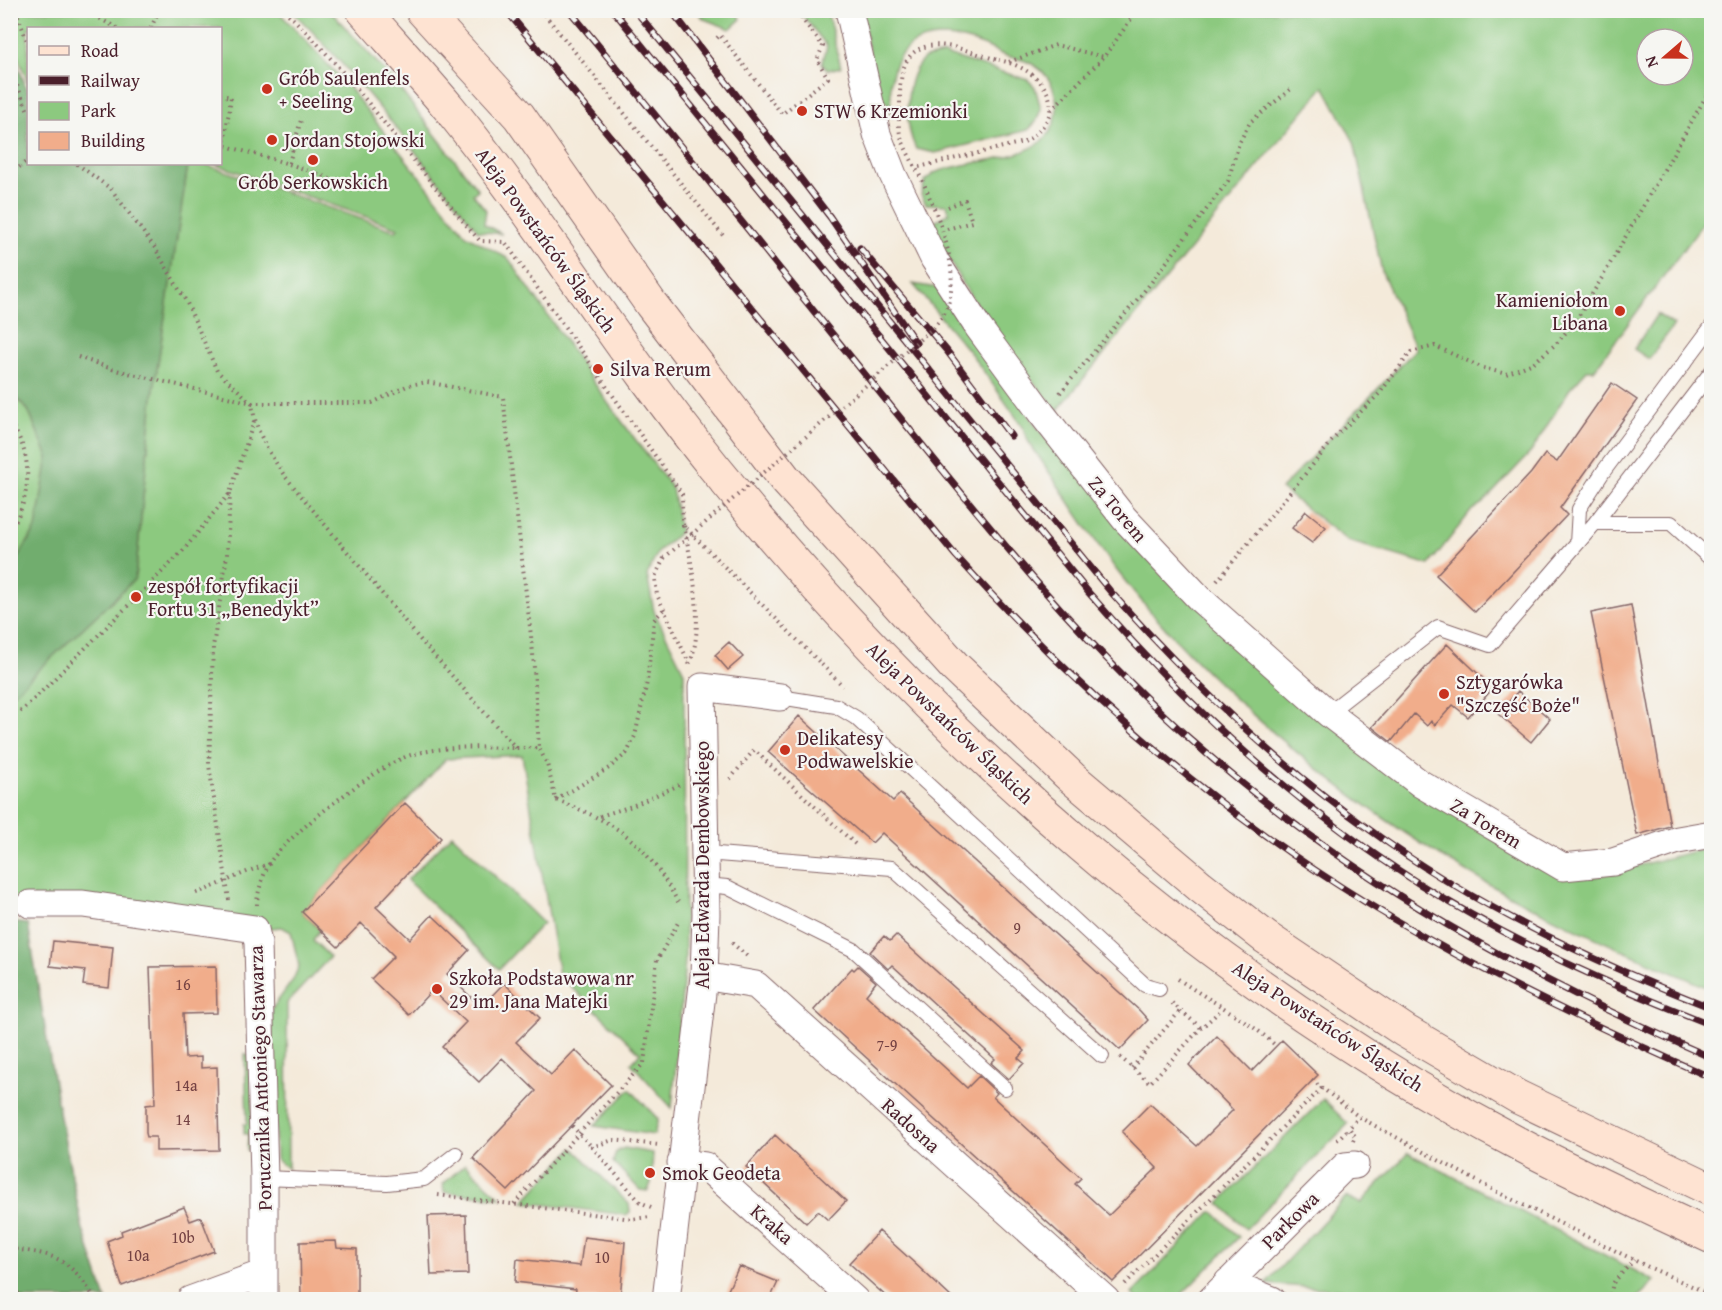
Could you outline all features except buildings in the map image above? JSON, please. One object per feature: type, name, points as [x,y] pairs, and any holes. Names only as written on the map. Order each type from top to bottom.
[{"type":"main road","name":"Aleja Powstańców Śląskich","points":[[363,10],[448,107],[711,463],[815,587],[909,686],[1033,805],[1177,923],[1260,983],[1389,1068],[1518,1143],[1712,1237]]},
{"type":"main road","name":"Aleja Powstańców Śląskich","points":[[422,10],[519,116],[651,304],[784,479],[955,667],[1071,777],[1191,879],[1265,937],[1405,1031],[1518,1097],[1712,1190]]},
{"type":"main road","points":[[442,10],[519,116]]},
{"type":"street","name":"Za Torem","points":[[849,10],[870,108],[893,175],[934,259],[978,327],[1042,414],[1124,518],[1201,600],[1328,713],[1421,784],[1563,867],[1613,862],[1678,840],[1712,834]]},
{"type":"street","name":"Aleja Edwarda Dembowskiego","points":[[666,1299],[673,1154],[704,976],[706,885],[702,687],[780,697]]},
{"type":"street","name":"Porucznika Antoniego Stawarza","points":[[20,904],[83,904],[245,927],[258,943],[264,1178],[264,1286],[183,1295]]},
{"type":"street","name":"Radosna","points":[[704,976],[756,986],[1112,1295]]},
{"type":"street","name":"Kraka","points":[[673,1154],[705,1166],[855,1299]]},
{"type":"street","name":"Parkowa","points":[[1219,1291],[1345,1166],[1355,1165]]},
{"type":"street","name":"Parkowa","points":[[1219,1291],[1272,1299]]},
{"type":"lane","points":[[1577,544],[1580,509],[1603,471],[1712,326]]},
{"type":"lane","points":[[1328,713],[1438,627],[1490,645],[1595,523],[1712,371]]},
{"type":"lane","points":[[1595,523],[1671,524],[1712,560]]},
{"type":"lane","points":[[780,697],[836,706],[856,718],[1145,985],[1159,989]]},
{"type":"lane","points":[[705,853],[892,868],[1102,1056]]},
{"type":"lane","points":[[706,885],[727,886],[855,950],[1005,1088]]},
{"type":"lane","points":[[264,1178],[387,1183],[424,1179],[456,1154]]},
{"type":"path","points":[[16,10],[27,41]]},
{"type":"path","points":[[84,10],[115,27]]},
{"type":"path","points":[[151,27],[159,10]]},
{"type":"path","points":[[541,10],[725,238]]},
{"type":"path","points":[[717,38],[720,35],[782,114],[829,75],[817,60],[823,46],[795,10]]},
{"type":"path","points":[[893,175],[934,162],[1024,142],[1037,135],[1050,111],[1104,57],[1134,15],[1143,10]]},
{"type":"path","points":[[684,525],[693,573],[696,636],[696,646],[690,664],[657,595],[655,577],[663,558],[933,328],[947,313],[952,298],[950,264],[930,196],[899,131],[900,76],[906,62],[916,52],[927,46],[941,45],[1008,62],[1032,72],[1043,83],[1050,111]]},
{"type":"path","points":[[1008,62],[1056,45],[1104,57]]},
{"type":"path","points":[[10,69],[27,109]]},
{"type":"path","points":[[1201,600],[1338,434],[1379,394],[1411,352],[1435,346],[1483,368],[1506,374],[1533,363],[1556,344],[1577,319],[1712,86]]},
{"type":"path","points":[[1042,414],[1150,284],[1228,181],[1239,143],[1250,122],[1291,89]]},
{"type":"path","points":[[222,96],[231,98],[222,145],[289,163],[329,177],[348,188]]},
{"type":"path","points":[[289,163],[301,120]]},
{"type":"path","points":[[10,175],[27,161]]},
{"type":"path","points":[[78,165],[111,189],[155,248],[186,303],[217,371],[252,403],[254,422],[265,446],[284,475],[422,642],[516,748]]},
{"type":"path","points":[[948,207],[965,200],[972,222],[957,226]]},
{"type":"path","points":[[78,357],[112,369],[252,403],[372,404],[409,385],[427,382],[503,397],[533,653],[539,748],[548,764],[556,800]]},
{"type":"path","points":[[254,422],[230,493],[227,555],[213,646],[209,765],[225,883],[245,927],[258,919],[257,897],[273,858],[302,830],[390,763],[438,749],[539,748]]},
{"type":"path","points":[[10,423],[22,443],[28,481],[26,500],[10,531]]},
{"type":"path","points":[[10,718],[24,709],[182,552],[230,493]]},
{"type":"path","points":[[556,800],[609,768],[627,753],[635,735],[648,682],[654,620],[663,610]]},
{"type":"path","points":[[734,774],[751,754]]},
{"type":"path","points":[[599,817],[632,806],[688,781]]},
{"type":"path","points":[[514,1205],[644,1063],[657,960],[683,912],[662,873],[628,834],[599,817],[556,800]]},
{"type":"path","points":[[728,939],[748,957]]},
{"type":"path","points":[[1120,1056],[1150,1083],[1200,1028],[1222,1009],[1257,1027],[1276,1046]]},
{"type":"path","points":[[1132,1068],[1178,1010],[1200,1028]]},
{"type":"path","points":[[1312,1080],[1359,1117],[1499,1193],[1634,1260],[1712,1295]]},
{"type":"path","points":[[1112,1295],[1322,1088]]},
{"type":"path","points":[[572,1125],[640,1202],[654,1209]]},
{"type":"path","points":[[592,1146],[613,1140],[673,1154]]},
{"type":"path","points":[[435,1194],[632,1219],[659,1216]]},
{"type":"path","points":[[10,1249],[47,1252],[78,1272],[96,1299]]},
{"type":"path","points":[[1610,1299],[1613,1282],[1634,1260]]},
{"type":"path","points":[[10,1263],[20,1299]]},
{"type":"path","points":[[155,1299],[183,1295]]},
{"type":"green space","points":[[11,11],[278,11],[346,84],[466,235],[509,259],[608,403],[672,488],[680,532],[658,552],[647,575],[654,611],[684,672],[685,961],[672,1108],[631,1063],[640,1053],[559,975],[522,755],[446,759],[302,912],[320,930],[313,940],[330,957],[287,1003],[288,1169],[276,1159],[271,1010],[293,980],[299,966],[291,932],[282,927],[260,929],[11,897],[11,696],[135,579],[153,396],[188,165],[208,165],[396,231],[398,228],[218,165],[222,165],[222,27],[27,27],[27,80],[11,40]]},
{"type":"green space","points":[[292,11],[330,11],[335,16],[393,80],[478,190],[473,194],[486,210],[484,224],[502,234],[478,231],[365,91]]},
{"type":"green space","points":[[697,11],[736,11],[741,19],[730,29],[704,19]]},
{"type":"green space","points":[[799,11],[827,11],[841,67],[828,70],[822,64],[827,46]]},
{"type":"green space","points":[[861,11],[1711,11],[1711,212],[1594,370],[1587,370],[1569,390],[1531,452],[1483,503],[1472,510],[1429,565],[1348,541],[1281,489],[1416,349],[1382,272],[1354,142],[1324,86],[1057,411],[986,318],[951,264],[940,240],[935,221],[949,213],[947,205],[926,204],[921,195],[925,181],[934,173],[1020,153],[1043,140],[1055,121],[1057,109],[1053,87],[1040,69],[1023,60],[1003,55],[963,39],[935,37],[921,40],[910,46],[900,56],[891,78],[892,118],[887,102],[879,101]]},
{"type":"green space","points":[[11,48],[27,89],[27,165],[188,165],[153,396],[135,579],[11,696],[11,563],[17,559],[36,529],[48,457],[28,410],[11,392]]},
{"type":"green space","points":[[944,54],[1028,80],[1035,87],[1041,109],[1036,122],[1028,130],[935,153],[916,149],[909,127],[909,88],[918,66],[925,58]]},
{"type":"green space","points":[[913,284],[938,288],[1045,438],[1356,747],[1593,877],[1711,847],[1711,989],[1611,945],[1479,879],[1402,831],[1358,800],[1270,730],[1189,653],[1118,572],[1028,441],[1023,427],[972,355]]},
{"type":"green space","points":[[1657,314],[1674,325],[1649,359],[1634,349]]},
{"type":"green space","points":[[10,392],[28,410],[48,457],[36,529],[17,559],[11,563],[10,490],[13,480]]},
{"type":"green space","points":[[452,834],[543,923],[499,969],[407,880]]},
{"type":"green space","points":[[11,922],[28,924],[58,1107],[82,1226],[106,1299],[11,1299]]},
{"type":"green space","points":[[245,1054],[251,1057],[253,1149],[247,1150],[248,1134],[244,1134],[244,1124],[247,1124]]},
{"type":"green space","points":[[630,1089],[658,1119],[654,1135],[594,1126]]},
{"type":"green space","points":[[1323,1099],[1348,1124],[1246,1229],[1219,1203]]},
{"type":"green space","points":[[573,1148],[629,1204],[630,1212],[626,1215],[523,1202]]},
{"type":"green space","points":[[624,1148],[653,1153],[651,1183],[648,1191],[640,1190],[613,1162],[616,1152]]},
{"type":"green space","points":[[1408,1153],[1655,1281],[1635,1300],[1473,1299],[1265,1284],[1346,1197],[1361,1203]]},
{"type":"green space","points":[[465,1164],[501,1198],[444,1192],[443,1184]]},
{"type":"green space","points":[[1212,1211],[1239,1237],[1177,1299],[1138,1299],[1132,1294]]},
{"type":"railway","points":[[506,10],[956,556],[1065,669],[1143,739],[1266,836],[1372,906],[1482,969],[1539,998],[1712,1078]]},
{"type":"railway","points":[[569,10],[1007,548],[1122,675],[1163,715],[1264,800],[1323,845],[1384,886],[1511,961],[1577,995],[1712,1058]]},
{"type":"railway","points":[[613,10],[1089,593],[1202,713],[1284,786],[1327,820],[1418,883],[1488,924],[1561,961],[1712,1025]]},
{"type":"railway","points":[[635,10],[1110,591],[1170,656],[1233,718],[1334,804],[1410,858],[1450,883],[1578,951],[1712,1008]]},
{"type":"railway","points":[[671,10],[830,217],[916,343]]},
{"type":"railway","points":[[860,248],[947,351],[1011,436]]},
{"type":"place","name":"Grób Saulenfels + Seeling","points":[[267,89]]},
{"type":"place","name":"STW 6 Krzemionki","points":[[802,111]]},
{"type":"place","name":"Jordan Stojowski","points":[[272,140]]},
{"type":"place","name":"Grób Serkowskich","points":[[313,160]]},
{"type":"place","name":"Kamieniołom Libana","points":[[1620,311]]},
{"type":"place","name":"Silva Rerum","points":[[598,369]]},
{"type":"place","name":"zespół fortyfikacji Fortu 31 „Benedykt”","points":[[136,597]]},
{"type":"place","name":"Sztygarówka \"Szczęść Boże\"","points":[[1444,694]]},
{"type":"place","name":"Delikatesy Podwawelskie","points":[[785,750]]},
{"type":"place","name":"Szkoła Podstawowa nr 29 im. Jana Matejki","points":[[437,989]]},
{"type":"place","name":"Smok Geodeta","points":[[650,1173]]}]
